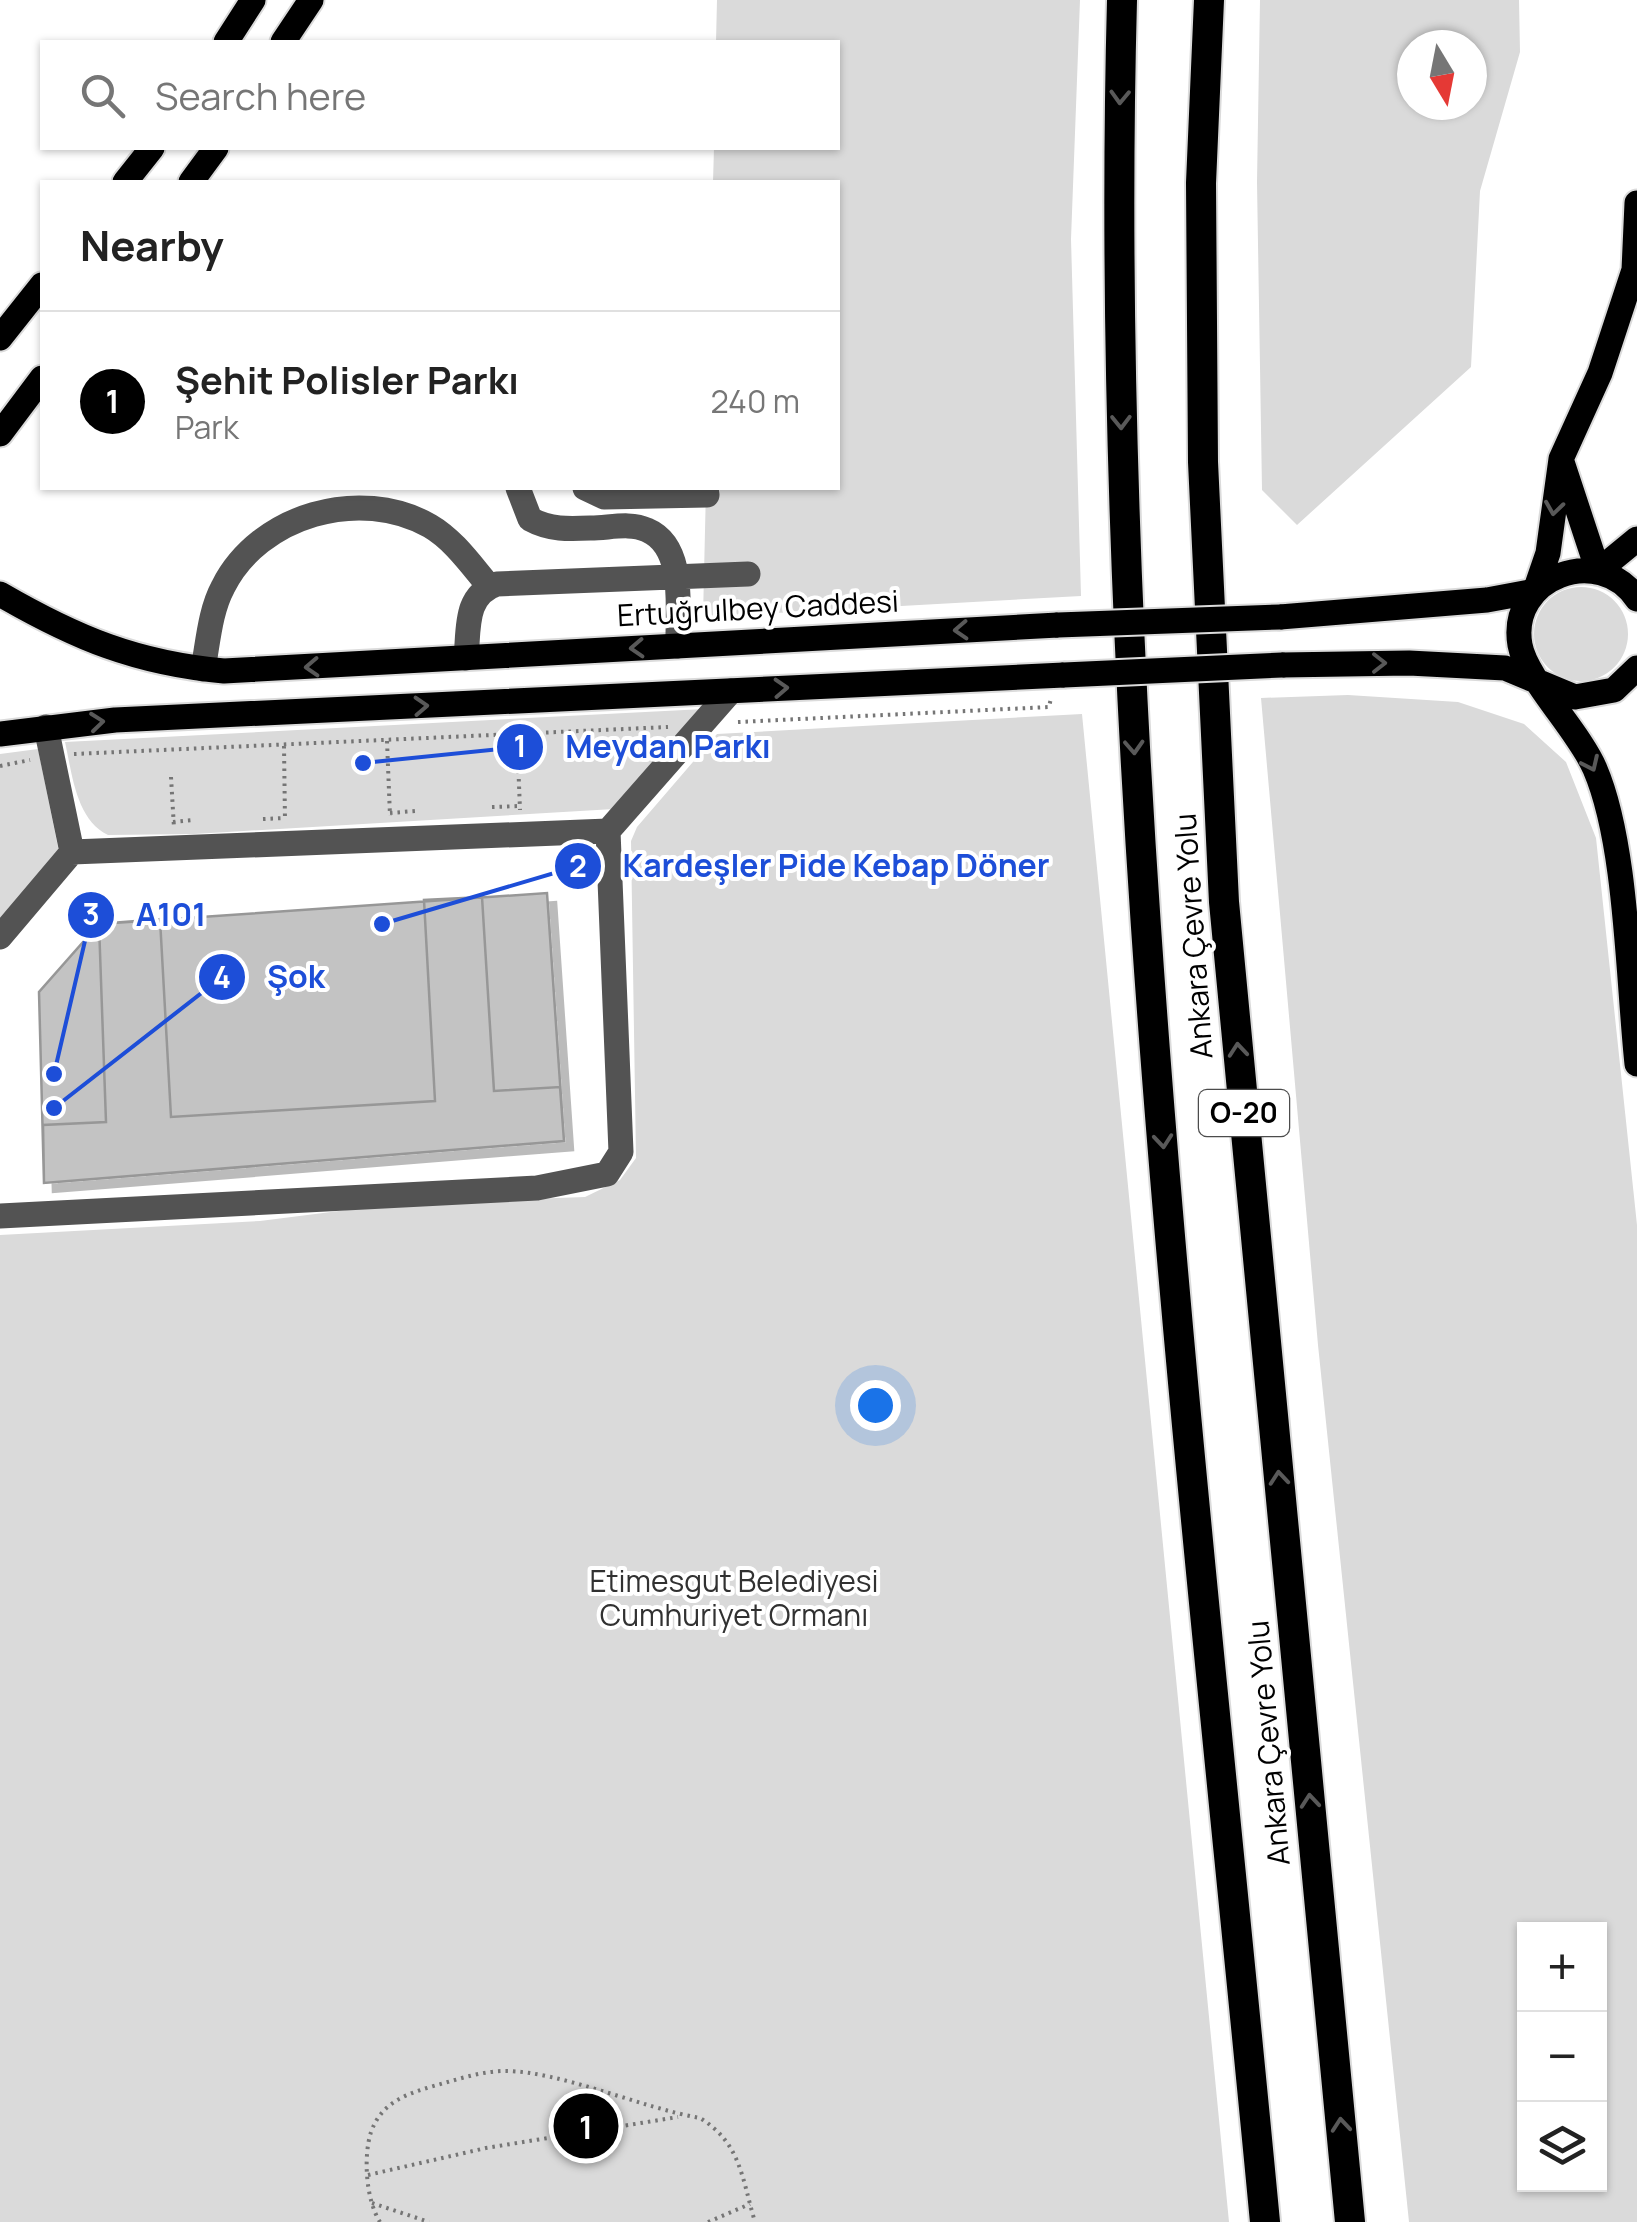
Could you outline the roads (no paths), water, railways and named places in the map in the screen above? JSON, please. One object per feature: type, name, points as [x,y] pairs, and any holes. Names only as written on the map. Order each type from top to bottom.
[{"type":"highway","name":"Ankara Çevre Yolu","points":[[1122,0],[1117,250],[1124,539],[1141,902],[1265,2222]]},
{"type":"highway","name":"Ankara Çevre Yolu","points":[[1209,0],[1201,183],[1204,462],[1224,902],[1350,2222]]},
{"type":"main road","points":[[227,40],[254,0]]},
{"type":"main road","points":[[285,40],[311,0]]},
{"type":"main road","points":[[127,180],[150,150]]},
{"type":"main road","points":[[192,180],[215,150]]},
{"type":"main road","points":[[1637,203],[1636,269],[1600,373],[1561,459],[1548,553],[1519,627],[1528,666],[1577,734],[1606,800],[1637,1064]]},
{"type":"main road","points":[[0,338],[40,288]]},
{"type":"main road","points":[[0,434],[40,381]]},
{"type":"main road","points":[[1561,459],[1598,571],[1616,578],[1637,599]]},
{"type":"main road","name":"Ertuğrulbey Caddesi","points":[[0,594],[86,640],[141,659],[203,670],[1058,624],[1280,616],[1487,600],[1535,591],[1564,572],[1598,571],[1637,540]]},
{"type":"main road","points":[[0,734],[115,720],[731,691],[1058,684],[1282,665],[1480,666],[1518,671],[1556,692],[1595,697],[1614,690],[1637,668]]},
{"type":"street","points":[[519,490],[530,519],[543,526],[646,530],[666,547],[676,579],[678,646]]},
{"type":"street","points":[[589,490],[604,497],[646,492],[707,496],[706,490]]},
{"type":"street","points":[[203,670],[217,599],[234,568],[270,535],[314,515],[357,507],[412,518],[447,538],[489,586]]},
{"type":"street","points":[[466,658],[471,604],[489,586],[748,574]]},
{"type":"street","points":[[0,1216],[537,1188],[579,1183],[607,1174],[622,1152],[608,831],[731,691]]},
{"type":"street","points":[[46,727],[72,852]]},
{"type":"street","points":[[0,938],[72,852],[174,835],[285,831],[391,840],[608,831]]},
{"type":"place","name":"Meydan Parkı","points":[[363,763]]},
{"type":"place","name":"Kardeşler Pide Kebap Döner","points":[[382,924]]},
{"type":"place","name":"A101","points":[[54,1074]]},
{"type":"place","name":"Şok","points":[[54,1108]]},
{"type":"place","name":"Şehit Polisler Parkı","points":[[586,2126]]},
{"type":"park label","name":"Etimesgut Belediyesi Cumhuriyet Ormanı","points":[[734,1599]]}]
